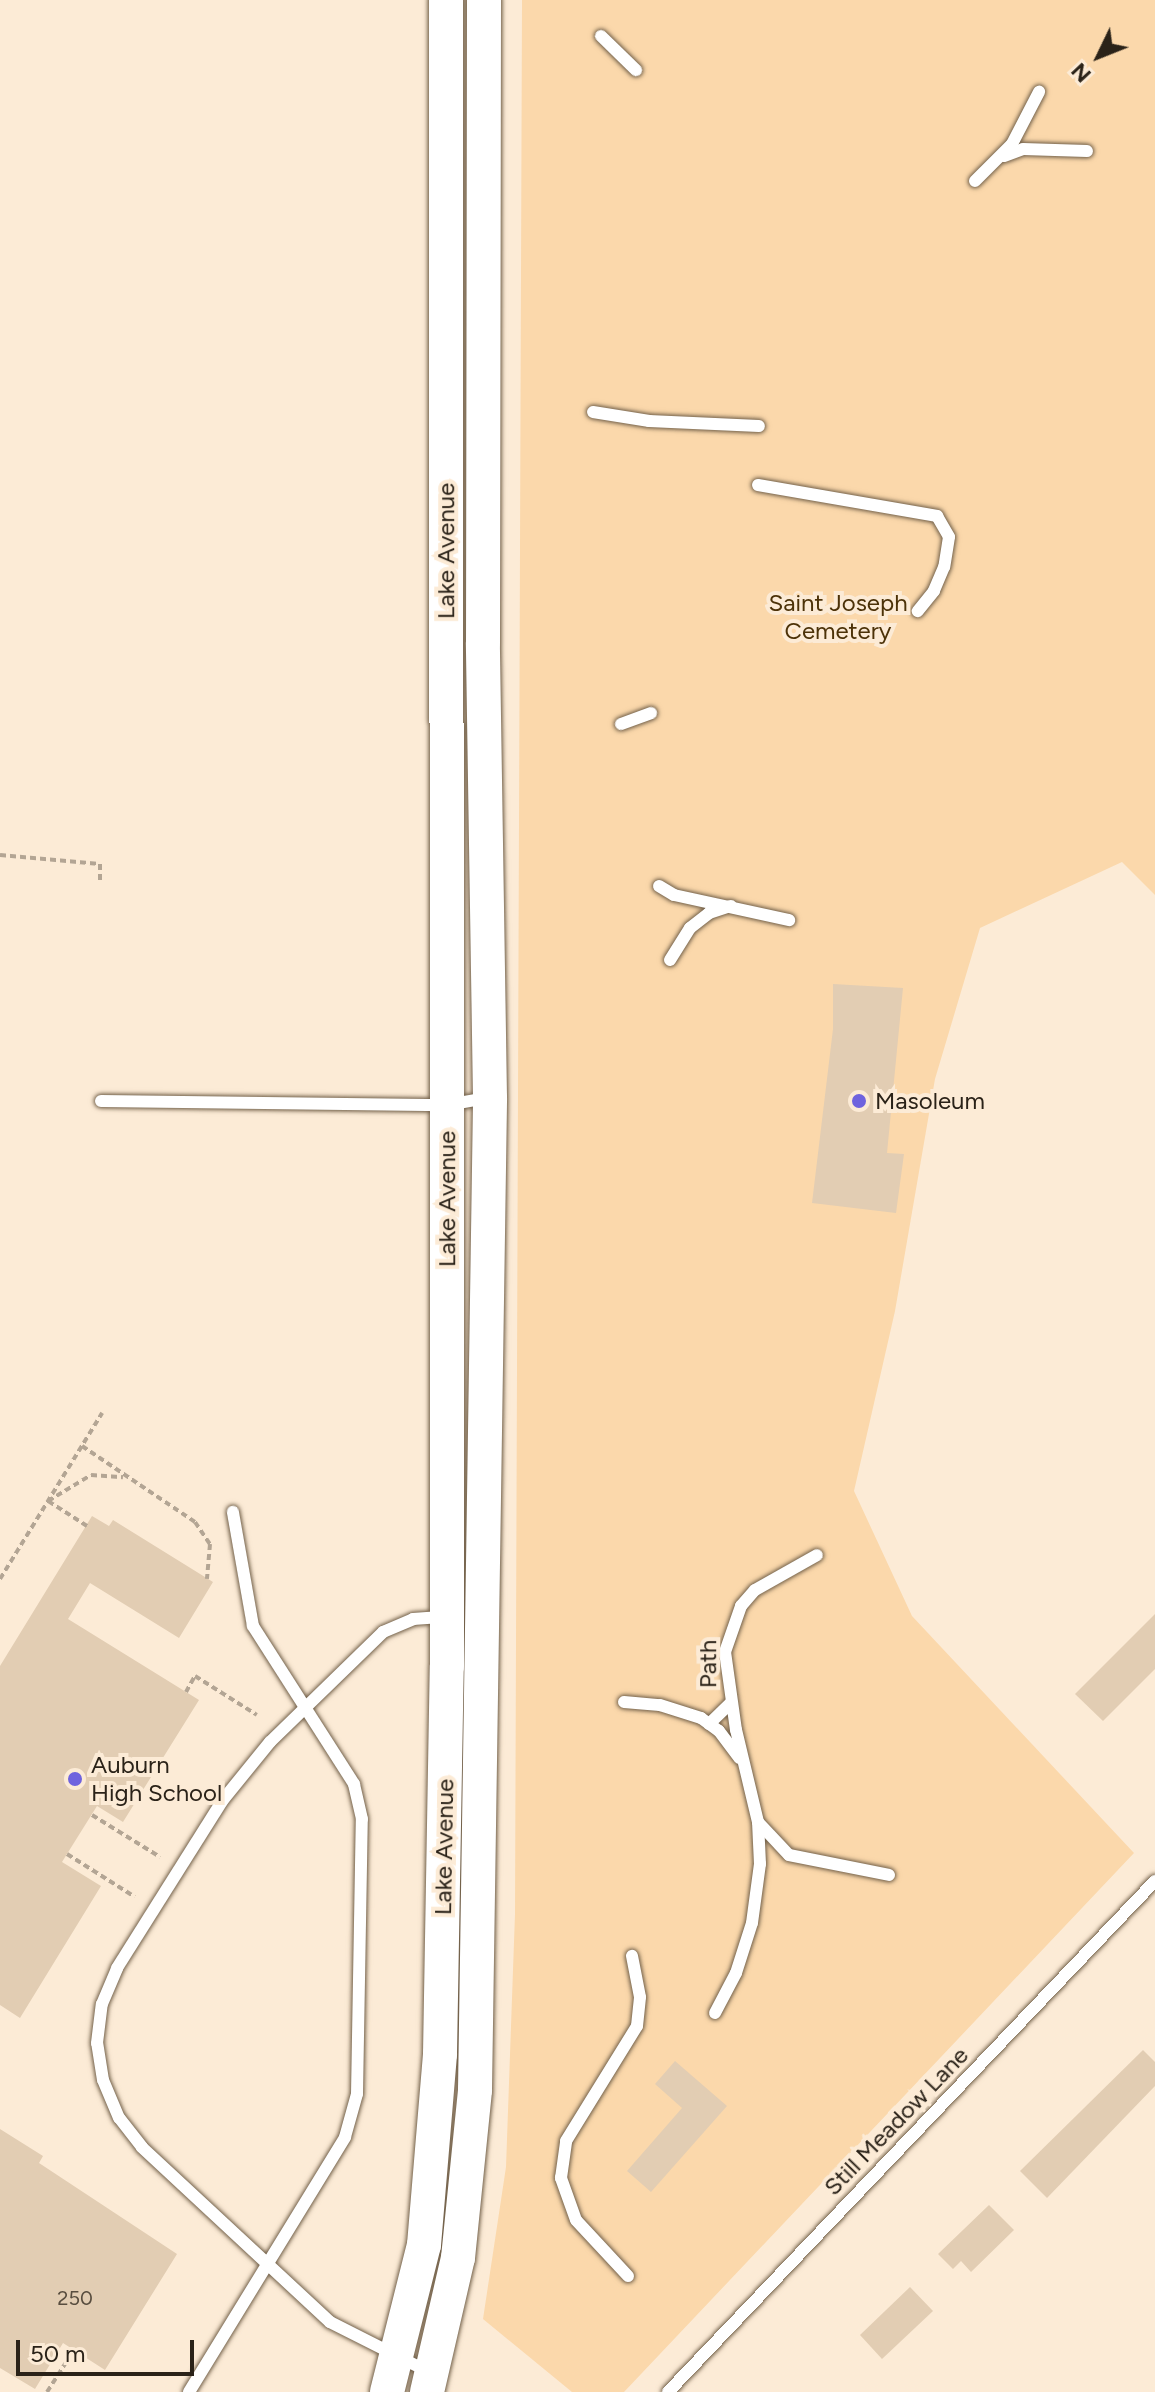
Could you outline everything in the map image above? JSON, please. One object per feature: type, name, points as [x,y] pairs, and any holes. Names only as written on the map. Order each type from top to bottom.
[{"type":"main road","name":"Lake Avenue","points":[[430,2383],[458,2258],[475,2090],[465,1615],[447,1105],[446,0]]},
{"type":"main road","name":"Lake Avenue","points":[[387,2392],[424,2245],[434,2154],[465,1615],[490,1098],[483,659],[484,0]]},
{"type":"lane","points":[[601,36],[636,70]]},
{"type":"lane","points":[[975,181],[1026,123],[1039,92]]},
{"type":"lane","points":[[997,159],[1023,149],[1087,151]]},
{"type":"lane","points":[[593,412],[649,421],[759,426]]},
{"type":"lane","points":[[758,485],[937,516],[949,537],[944,567],[934,591],[918,611]]},
{"type":"lane","points":[[621,724],[651,713]]},
{"type":"lane","points":[[659,886],[674,895],[789,920]]},
{"type":"lane","points":[[670,960],[690,928],[709,913],[733,906]]},
{"type":"lane","points":[[101,1101],[447,1105],[490,1098]]},
{"type":"lane","points":[[189,2392],[345,2137],[357,2094],[362,1819],[354,1784],[253,1626],[233,1512]]},
{"type":"lane","name":"Path","points":[[715,2013],[736,1973],[752,1923],[760,1864],[758,1822],[731,1703],[725,1652],[741,1606],[774,1576],[817,1555]]},
{"type":"lane","points":[[430,2383],[397,2356],[330,2322],[142,2147],[119,2118],[103,2080],[97,2043],[102,2004],[125,1955],[222,1801],[305,1709],[383,1632],[413,1619],[465,1615]]},
{"type":"lane","name":"Path","points":[[624,1702],[660,1705],[709,1724],[745,1768]]},
{"type":"lane","points":[[709,1724],[731,1703]]},
{"type":"lane","name":"Path","points":[[758,1822],[789,1855],[889,1875]]},
{"type":"lane","name":"Still Meadow Lane","points":[[668,2392],[1155,1881]]},
{"type":"lane","points":[[628,2276],[576,2220],[561,2178],[566,2141],[637,2026],[640,1997],[632,1956]]},
{"type":"path","points":[[0,855],[100,864],[100,884]]},
{"type":"path","points":[[0,1579],[102,1413]]},
{"type":"path","points":[[82,1446],[205,1532],[212,1556],[207,1579]]},
{"type":"path","points":[[48,1501],[91,1475],[130,1478]]},
{"type":"path","points":[[48,1501],[87,1526]]},
{"type":"path","points":[[186,1692],[195,1676],[257,1715]]},
{"type":"path","points":[[92,1815],[160,1857]]},
{"type":"path","points":[[67,1854],[135,1897]]},
{"type":"path","points":[[47,2392],[74,2350]]},
{"type":"green space","name":"Saint Joseph Cemetery","points":[[522,0],[1155,0],[1155,895],[1122,862],[980,928],[935,1079],[895,1311],[854,1491],[912,1616],[1134,1853],[624,2392],[572,2392],[483,2319],[506,2167],[515,1914]]},
{"type":"building","name":"Masoleum","points":[[833,984],[903,988],[887,1153],[904,1154],[896,1213],[812,1203],[833,1029]]},
{"type":"building","name":"Auburn High School","points":[[92,1516],[109,1526],[113,1520],[213,1582],[179,1638],[90,1583],[68,1619],[199,1700],[123,1822],[97,1806],[62,1862],[101,1886],[20,2018],[0,2005],[0,1666]]},
{"type":"building","points":[[1155,1614],[1155,1669],[1103,1721],[1075,1694]]},
{"type":"building","points":[[1143,2050],[1155,2062],[1155,2086],[1047,2198],[1020,2171]]},
{"type":"building","points":[[675,2061],[727,2106],[651,2192],[627,2171],[682,2108],[655,2084]]},
{"type":"building","points":[[0,2129],[43,2156],[39,2163],[177,2254],[105,2370],[63,2343],[35,2389],[0,2368]]},
{"type":"building","points":[[989,2205],[1014,2230],[971,2272],[961,2261],[953,2269],[938,2254]]},
{"type":"building","points":[[910,2287],[933,2311],[882,2359],[860,2335]]},
{"type":"place","name":"Masoleum","points":[[859,1101]]},
{"type":"place","name":"Auburn High School","points":[[75,1779]]}]
